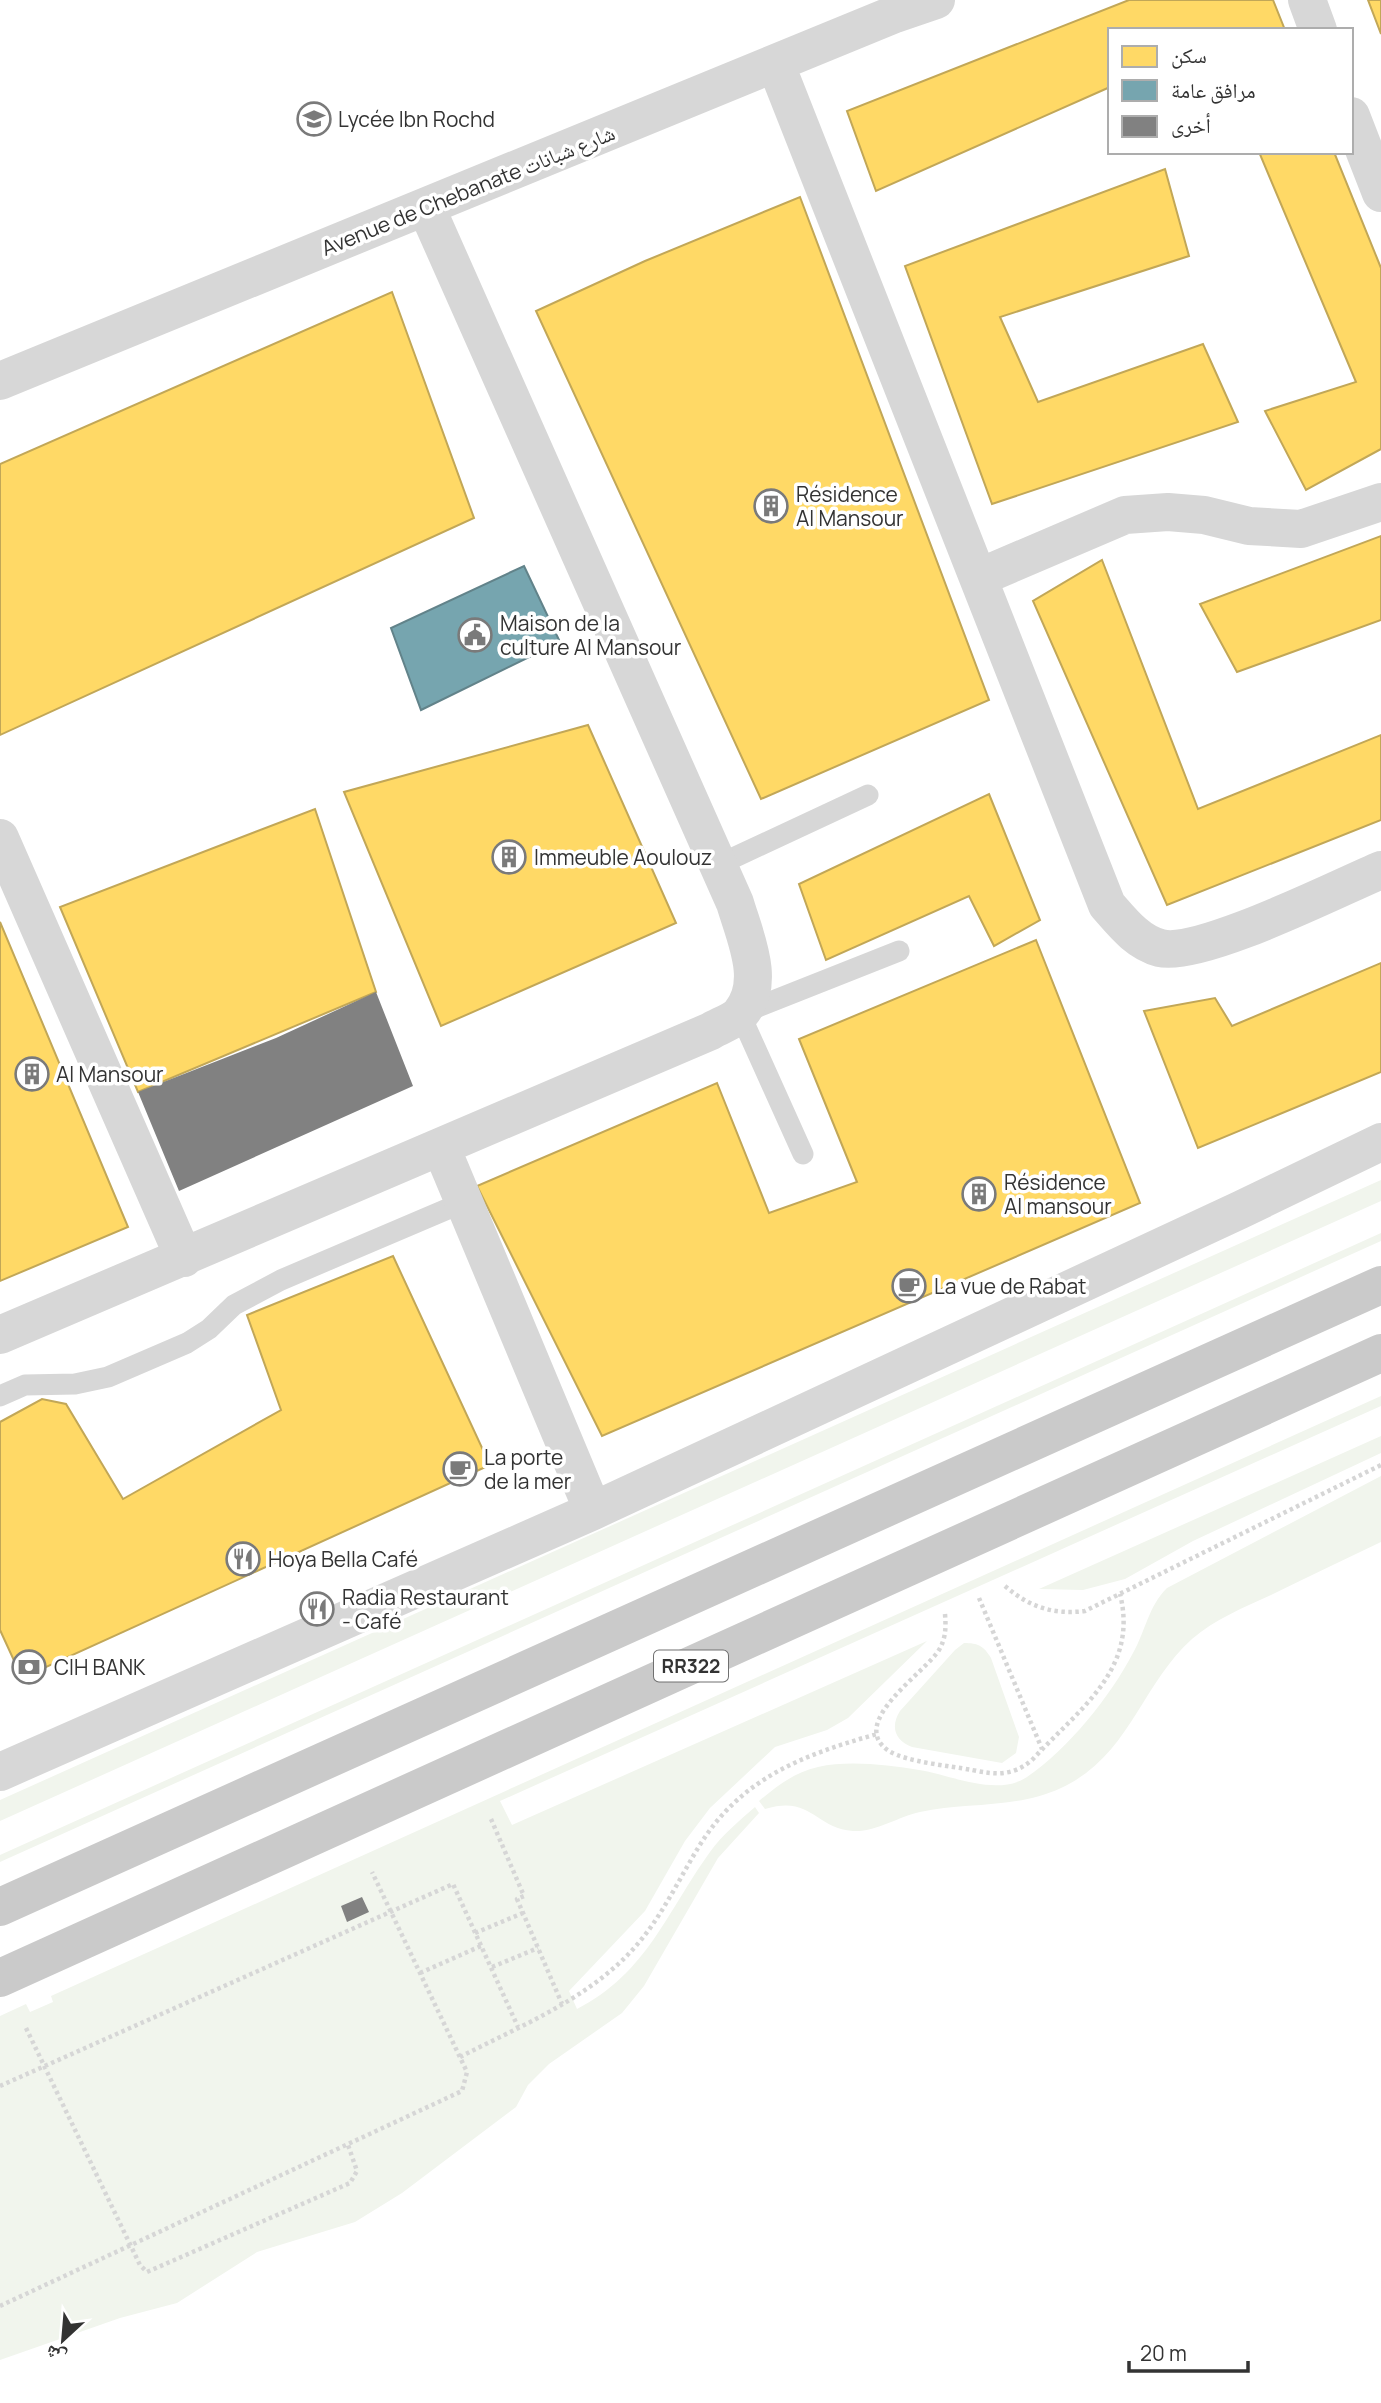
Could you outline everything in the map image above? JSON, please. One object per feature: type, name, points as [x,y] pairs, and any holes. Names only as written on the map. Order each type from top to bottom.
[{"type":"main road","points":[[0,1907],[1381,1285]]},
{"type":"main road","name":"RR322","points":[[0,1978],[1381,1353]]},
{"type":"street","name":"Avenue de Chebanate شارع شبانات","points":[[0,382],[895,14],[936,0]]},
{"type":"street","points":[[1307,0],[1317,28]]},
{"type":"street","points":[[776,65],[980,576],[1107,905],[1132,933],[1160,948],[1188,947],[1218,939],[1381,870]]},
{"type":"street","points":[[1353,121],[1381,193]]},
{"type":"street","points":[[0,1335],[711,1031],[740,1014],[754,984],[751,957],[735,903],[426,207]]},
{"type":"street","points":[[980,576],[1125,514],[1168,512],[1204,515],[1249,526],[1301,529],[1381,502]]},
{"type":"street","points":[[0,838],[184,1258]]},
{"type":"street","points":[[0,1772],[593,1511],[1381,1142]]},
{"type":"street","points":[[441,1147],[593,1511]]},
{"type":"lane","points":[[718,864],[868,794]]},
{"type":"lane","points":[[803,1154],[740,1014],[899,951]]},
{"type":"lane","points":[[0,1396],[25,1385],[75,1384],[119,1372],[187,1343],[209,1329],[234,1305],[281,1280],[464,1202]]},
{"type":"path","points":[[1005,1586],[1034,1606],[1068,1613],[1085,1611],[1381,1465]]},
{"type":"path","points":[[944,1614],[944,1640],[938,1652],[884,1708],[876,1725],[877,1734],[889,1751],[898,1755],[999,1774],[1022,1768],[1111,1672],[1125,1637],[1126,1617],[1120,1594]]},
{"type":"path","points":[[979,1598],[1042,1749]]},
{"type":"path","points":[[460,2057],[589,1988],[635,1947],[655,1923],[712,1828],[760,1782],[804,1756],[877,1734]]},
{"type":"path","points":[[491,1819],[524,1896],[517,1899],[562,2004]]},
{"type":"path","points":[[0,2306],[462,2091],[467,2072],[372,1872]]},
{"type":"path","points":[[0,2087],[389,1909],[453,1884],[519,2027]]},
{"type":"path","points":[[475,1933],[523,1913]]},
{"type":"path","points":[[420,1973],[481,1946]]},
{"type":"path","points":[[492,1967],[538,1948]]},
{"type":"path","points":[[26,2028],[143,2270],[152,2272],[350,2183],[357,2171],[348,2145]]},
{"type":"shaded area","points":[[1381,1180],[1381,1201],[0,1821],[0,1800]]},
{"type":"shaded area","points":[[1381,1233],[1381,1241],[0,1862],[0,1855]]},
{"type":"shaded area","points":[[1381,1396],[1381,1406],[500,1801],[512,1825],[927,1641],[848,1718],[827,1730],[775,1747],[710,1808],[685,1841],[645,1911],[569,1991],[577,2009],[621,1978],[638,1960],[715,1846],[755,1807],[759,1813],[718,1858],[644,1986],[622,2013],[549,2064],[528,2085],[516,2107],[402,2193],[355,2222],[257,2252],[177,2303],[120,2318],[0,2360],[0,2016],[26,2004],[30,2012],[53,2002],[51,1996]]},
{"type":"shaded area","points":[[1381,1436],[1381,1453],[1193,1541],[1125,1579],[1083,1590],[1039,1589]]},
{"type":"shaded area","points":[[1381,1476],[1381,1542],[1230,1614],[1201,1632],[1174,1658],[1103,1758],[1061,1788],[1044,1795],[1009,1802],[920,1812],[862,1831],[840,1829],[793,1806],[765,1809],[759,1801],[794,1776],[830,1765],[894,1766],[988,1785],[1015,1783],[1027,1777],[1058,1752],[1100,1704],[1124,1670],[1156,1603],[1167,1588]]},
{"type":"shaded area","points":[[964,1643],[980,1646],[991,1658],[1019,1737],[1016,1753],[1002,1763],[912,1747],[902,1741],[896,1732],[895,1722],[900,1711]]},
{"type":"building: سكن","points":[[1129,0],[1273,0],[1284,28],[1108,28],[1108,88],[876,191],[847,111]]},
{"type":"building: سكن","points":[[1368,0],[1381,0],[1381,34]]},
{"type":"building: سكن","points":[[1260,154],[1335,154],[1381,268],[1381,449],[1306,490],[1265,411],[1356,382]]},
{"type":"building: سكن","points":[[1165,169],[1189,256],[1000,317],[1038,402],[1203,344],[1238,422],[992,504],[905,266]]},
{"type":"building: سكن","name":"Résidence Al Mansour","points":[[800,197],[989,700],[761,799],[536,311],[645,261]]},
{"type":"building: سكن","points":[[392,292],[474,518],[0,735],[0,464]]},
{"type":"building: سكن","points":[[1381,536],[1381,620],[1237,672],[1200,604]]},
{"type":"building: سكن","points":[[1102,560],[1198,809],[1381,735],[1381,820],[1167,905],[1033,601]]},
{"type":"building: سكن","name":"Immeuble Aoulouz","points":[[588,725],[676,923],[441,1026],[344,792]]},
{"type":"building: سكن","points":[[989,794],[1040,920],[994,946],[969,896],[826,960],[799,884]]},
{"type":"building: سكن","points":[[315,809],[376,992],[138,1092],[60,907]]},
{"type":"building: سكن","name":"Al Mansour","points":[[0,922],[128,1227],[0,1281]]},
{"type":"building: سكن","name":"Résidence Al mansour","points":[[1036,940],[1140,1203],[602,1436],[477,1186],[717,1083],[769,1213],[857,1182],[799,1039]]},
{"type":"building: سكن","points":[[1381,963],[1381,1072],[1198,1148],[1144,1011],[1215,998],[1232,1026]]},
{"type":"building: سكن","points":[[393,1256],[490,1465],[22,1678],[0,1630],[0,1422],[42,1399],[66,1404],[123,1499],[281,1410],[247,1315]]},
{"type":"building: مرافق عامة","name":"Maison de la culture Al Mansour","points":[[524,566],[560,642],[421,710],[391,628]]},
{"type":"building: أخرى","points":[[376,992],[413,1086],[179,1191],[138,1092],[276,1038]]},
{"type":"building: أخرى","points":[[362,1897],[369,1912],[347,1922],[341,1906]]},
{"type":"place","name":"Lycée Ibn Rochd","points":[[314,119]]},
{"type":"place","name":"Résidence Al Mansour","points":[[771,506]]},
{"type":"place","name":"Maison de la culture Al Mansour","points":[[475,635]]},
{"type":"place","name":"Immeuble Aoulouz","points":[[509,857]]},
{"type":"place","name":"Al Mansour","points":[[32,1074]]},
{"type":"place","name":"Résidence Al mansour","points":[[979,1194]]},
{"type":"place","name":"La vue de Rabat","points":[[909,1286]]},
{"type":"place","name":"La porte de la mer","points":[[460,1469]]},
{"type":"place","name":"Hoya Bella Café","points":[[243,1559]]},
{"type":"place","name":"Radia Restaurant - Café","points":[[317,1609]]},
{"type":"place","name":"CIH BANK","points":[[29,1667]]}]
